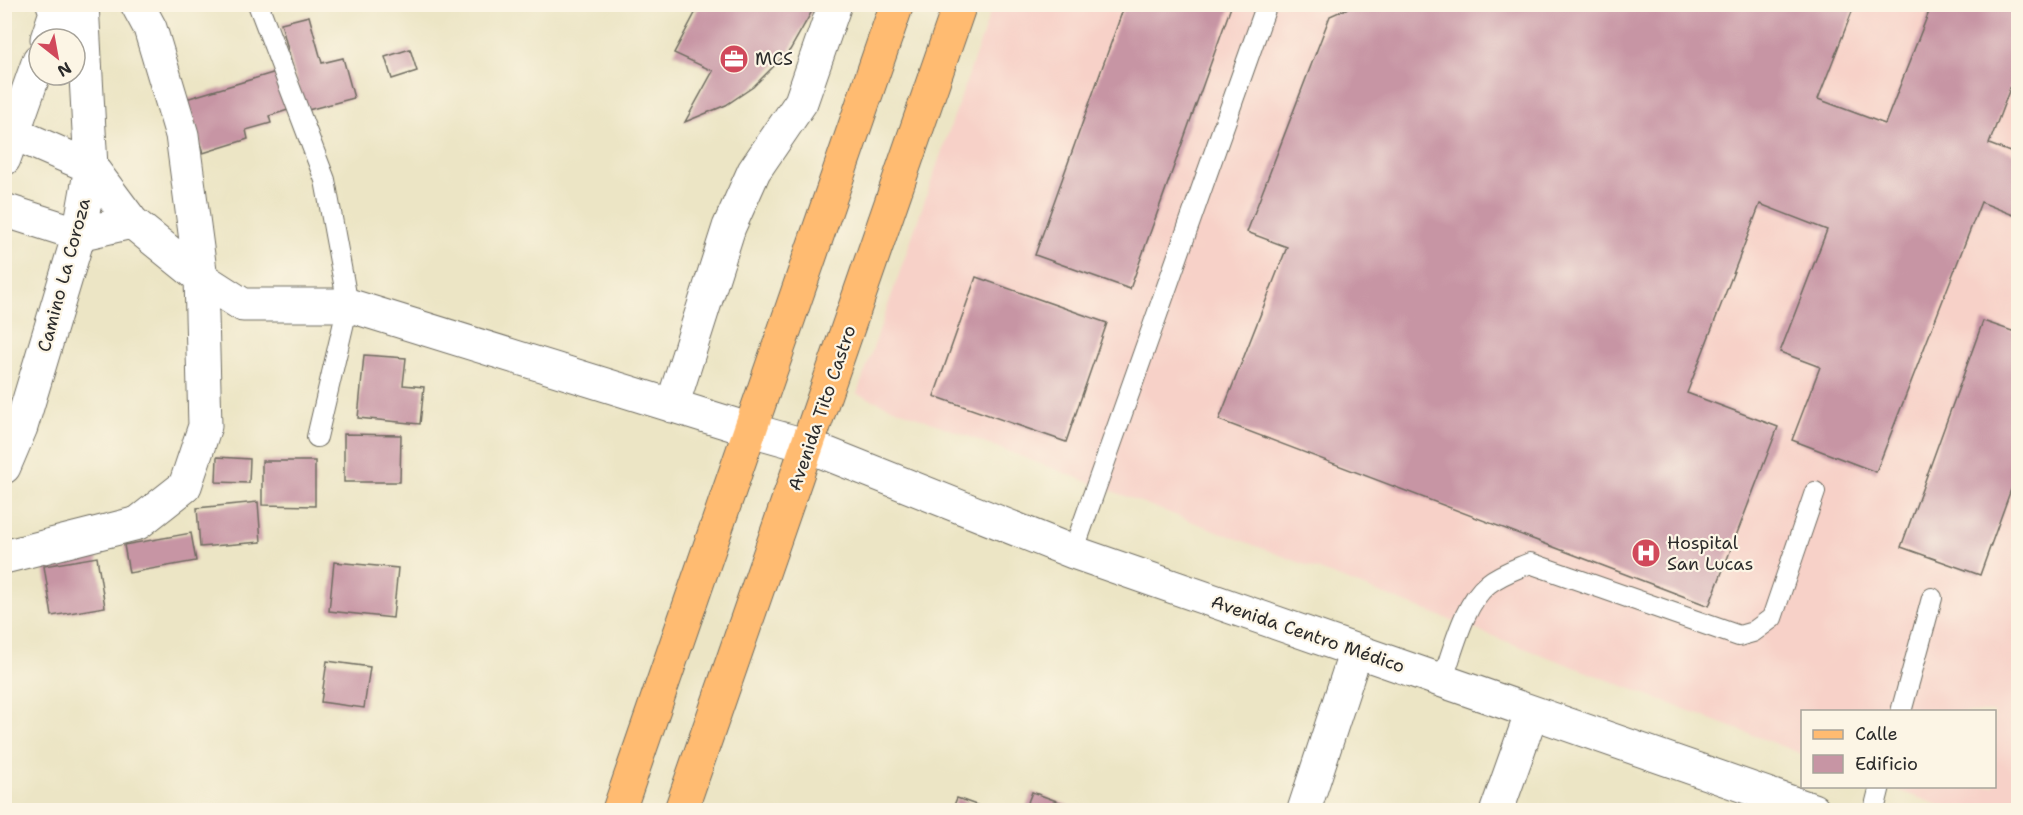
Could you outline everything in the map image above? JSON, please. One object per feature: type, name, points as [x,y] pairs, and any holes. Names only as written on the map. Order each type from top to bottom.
[{"type":"main road","points":[[619,810],[897,4]]},
{"type":"main road","name":"Avenida Tito Castro","points":[[681,810],[960,4]]},
{"type":"street","points":[[50,27],[56,12],[53,4]]},
{"type":"street","name":"Camino La Coroza","points":[[4,467],[21,427],[79,234],[91,167],[82,4]]},
{"type":"street","points":[[4,557],[138,523],[185,486],[205,426],[201,278],[182,135],[150,28],[137,4]]},
{"type":"street","points":[[672,406],[729,227],[754,171],[801,102],[835,4]]},
{"type":"street","points":[[29,87],[8,140],[91,167]]},
{"type":"street","name":"Avenida Centro Médico","points":[[91,167],[132,222],[201,278],[243,304],[348,305],[625,392],[808,446],[1074,552],[1813,810]]},
{"type":"street","points":[[4,210],[79,234],[132,222]]},
{"type":"street","points":[[1304,810],[1356,651]]},
{"type":"street","points":[[1497,810],[1532,712]]},
{"type":"lane","points":[[258,4],[325,180],[348,305],[317,437]]},
{"type":"lane","points":[[1074,552],[1267,4]]},
{"type":"lane","points":[[1442,681],[1470,606],[1487,584],[1530,563],[1739,636],[1754,632],[1772,618],[1815,492]]},
{"type":"lane","points":[[1901,710],[1932,598]]},
{"type":"lane","points":[[1874,810],[1880,788]]},
{"type":"shaded area","name":"Hospital San Lucas","points":[[993,5],[2018,5],[2018,810],[1952,810],[1892,788],[1996,788],[1996,710],[1801,710],[1801,754],[857,394]]},
{"type":"building","name":"MCS","points":[[700,4],[816,4],[790,50],[753,87],[726,105],[685,122],[713,71],[674,53]]},
{"type":"building","points":[[1125,4],[1232,4],[1130,289],[1035,255]]},
{"type":"building","points":[[1357,4],[1855,4],[1818,99],[1885,124],[1932,4],[2018,4],[2018,67],[1989,144],[2018,155],[2018,217],[1981,202],[1876,472],[1792,440],[1820,367],[1780,352],[1827,230],[1760,204],[1687,393],[1778,427],[1709,606],[1219,420],[1287,247],[1247,232],[1330,16]]},
{"type":"building","points":[[309,16],[322,63],[343,58],[354,98],[304,111],[281,23]]},
{"type":"building","points":[[410,49],[417,71],[392,79],[385,57]]},
{"type":"building","points":[[276,72],[288,110],[269,116],[271,123],[246,130],[248,139],[203,153],[186,99]]},
{"type":"building","points":[[976,277],[1107,323],[1066,442],[934,396]]},
{"type":"building","points":[[1983,321],[2018,333],[2018,470],[1980,575],[1901,547]]},
{"type":"building","points":[[364,355],[406,358],[403,385],[424,387],[420,424],[358,418]]},
{"type":"building","points":[[344,434],[401,435],[400,482],[344,482]]},
{"type":"building","points":[[217,457],[250,459],[249,483],[216,482]]},
{"type":"building","points":[[262,461],[315,461],[315,506],[262,505]]},
{"type":"building","points":[[258,502],[261,542],[200,547],[197,508]]},
{"type":"building","points":[[191,533],[196,561],[129,573],[124,545]]},
{"type":"building","points":[[97,557],[105,607],[52,616],[44,566]]},
{"type":"building","points":[[334,562],[398,568],[393,618],[329,611]]},
{"type":"building","points":[[327,661],[370,667],[364,708],[321,702]]},
{"type":"building","points":[[1032,792],[1081,810],[1025,810]]},
{"type":"building","points":[[957,798],[990,810],[952,810]]},
{"type":"place","name":"MCS","points":[[734,59]]},
{"type":"place","name":"Hospital San Lucas","points":[[1646,553]]}]
